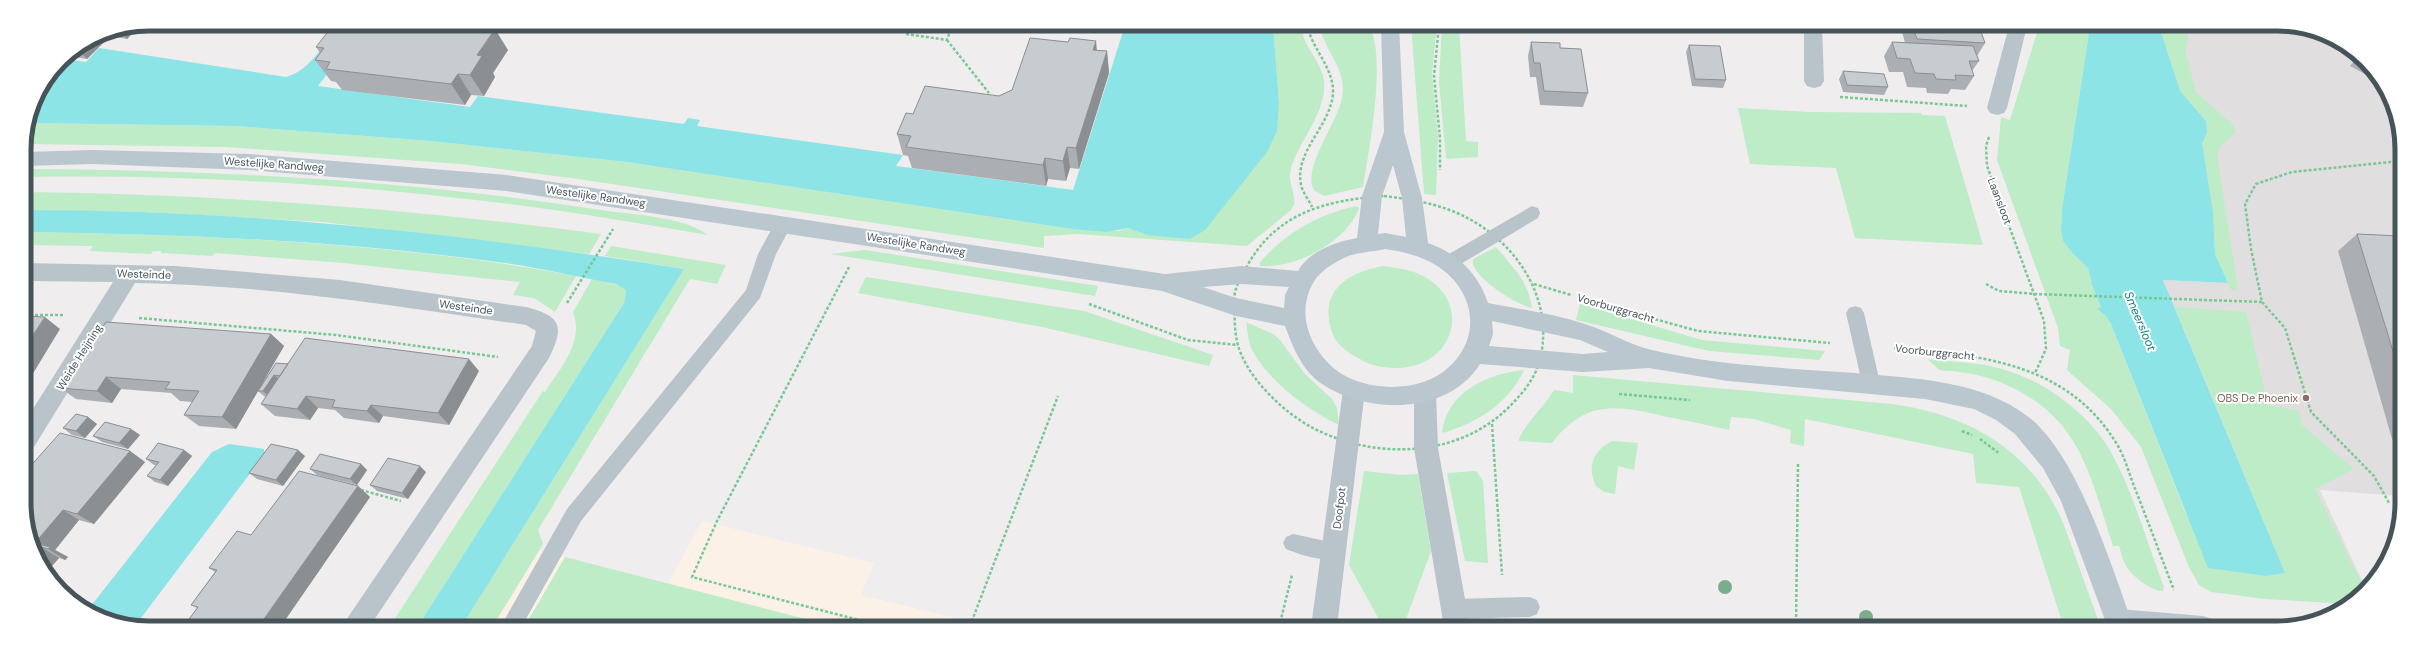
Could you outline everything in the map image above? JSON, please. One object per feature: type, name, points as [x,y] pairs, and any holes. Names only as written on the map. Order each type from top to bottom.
[{"type":"street","points":[[1390,31],[1394,132],[1412,198],[1418,248]]},
{"type":"street","points":[[1813,31],[1814,82]]},
{"type":"street","points":[[1997,108],[2017,31]]},
{"type":"street","points":[[1367,242],[1372,196],[1394,132]]},
{"type":"street","name":"Westelijke Randweg","points":[[31,158],[92,157],[249,162],[417,174],[515,184],[1163,282],[1236,307],[1293,319]]},
{"type":"street","points":[[1385,241],[1418,248],[1448,263],[1469,284],[1481,310],[1482,332],[1476,354],[1463,370],[1446,384],[1425,393],[1401,396],[1378,395],[1354,390],[1330,377],[1311,361],[1298,341],[1293,319],[1294,299],[1302,280],[1314,265],[1329,254],[1347,246],[1367,242],[1385,241]]},
{"type":"street","name":"Westeinde","points":[[31,272],[130,274],[340,289],[526,316],[538,319],[548,328],[546,339],[532,365],[358,621]]},
{"type":"street","name":"Weide Heijning","points":[[31,432],[130,274]]},
{"type":"street","name":"Westelijke Randweg","points":[[1163,282],[1242,276],[1302,280]]},
{"type":"street","points":[[1481,310],[1584,332],[1649,359]]},
{"type":"street","points":[[1476,354],[1583,363],[1649,359],[1728,372],[1871,383],[1956,394],[1982,402],[2015,421],[2036,440],[2057,465],[2071,491],[2119,621]]},
{"type":"street","name":"Doofpot","points":[[1325,621],[1354,390]]},
{"type":"street","points":[[1425,393],[1426,448],[1455,618]]},
{"type":"lane","points":[[1448,263],[1532,212]]},
{"type":"lane","points":[[514,621],[574,515],[754,293],[767,254],[783,224]]},
{"type":"lane","points":[[1855,313],[1861,345],[1871,383]]},
{"type":"lane","points":[[1293,543],[1333,551]]},
{"type":"lane","points":[[1455,618],[1505,609],[1530,607]]},
{"type":"path","points":[[946,40],[950,31]]},
{"type":"path","points":[[1310,31],[1330,70],[1333,93],[1330,110],[1303,160],[1301,185],[1312,207]]},
{"type":"path","points":[[1439,31],[1434,76],[1440,138],[1440,175]]},
{"type":"path","points":[[906,34],[946,40],[989,93]]},
{"type":"path","points":[[1814,82],[1830,97],[1997,108]]},
{"type":"path","name":"Laansloot","points":[[1997,108],[1986,146],[1987,166],[2044,321],[2046,349],[2035,373]]},
{"type":"path","points":[[2389,503],[2374,476],[2311,412],[2285,328],[2262,302],[2251,249],[2245,204],[2256,184],[2292,172],[2390,162],[2395,163]]},
{"type":"path","points":[[1249,257],[1276,228],[1312,207],[1355,197]]},
{"type":"path","points":[[1426,202],[1440,206],[1478,224]]},
{"type":"path","points":[[574,294],[613,228]]},
{"type":"path","name":"Voorburggracht","points":[[1506,247],[1517,258],[1533,284],[1576,296]]},
{"type":"path","points":[[842,266],[856,268]]},
{"type":"path","points":[[848,266],[717,521],[692,576],[863,621]]},
{"type":"path","points":[[1986,284],[1999,291],[2035,294],[2185,301],[2262,302]]},
{"type":"path","points":[[1084,303],[1136,320],[1188,340],[1238,345]]},
{"type":"path","name":"Voorburggracht","points":[[1601,305],[1698,331],[1861,345],[1983,358],[2012,364],[2059,385],[2084,403],[2101,420],[2119,448],[2192,621]]},
{"type":"path","points":[[31,315],[105,316],[336,335],[512,358],[532,365]]},
{"type":"path","points":[[1236,326],[1238,345],[1256,381],[1287,412],[1327,435],[1347,442],[1386,449],[1426,448],[1461,440],[1492,424],[1518,401],[1536,373]]},
{"type":"path","points":[[1611,393],[1697,400]]},
{"type":"path","points":[[972,621],[1058,396]]},
{"type":"path","points":[[1492,424],[1505,609]]},
{"type":"path","points":[[1958,430],[1978,438],[2004,457]]},
{"type":"path","points":[[1796,621],[1798,464]]},
{"type":"path","points":[[353,488],[434,510]]},
{"type":"shaded area","name":"OBS De Phoenix","points":[[2160,31],[2285,31],[2315,37],[2329,43],[2349,55],[2371,77],[2383,97],[2389,111],[2395,141],[2395,496],[2320,490],[2363,583],[2352,595],[2285,573],[2163,280],[2228,283]]},
{"type":"shaded area","points":[[702,521],[874,563],[861,595],[968,621],[465,621],[513,544],[668,584]]},
{"type":"green space","points":[[1273,31],[1302,31],[1308,47],[1320,67],[1324,81],[1324,93],[1317,115],[1291,169],[1290,178],[1294,196],[1294,205],[1291,210],[1247,246],[1078,234],[1044,236],[1044,248],[571,178],[460,164],[226,147],[31,144],[34,123],[236,126],[431,141],[627,162],[1072,229],[1118,231],[1128,228],[1147,235],[1279,102]]},
{"type":"green space","points":[[1321,31],[1371,31],[1374,39],[1377,80],[1372,128],[1363,187],[1324,196],[1314,190],[1311,181],[1312,171],[1321,147],[1338,112],[1343,91],[1340,71]]},
{"type":"green space","points":[[1411,31],[1436,31],[1432,74],[1438,136],[1436,195],[1424,194]]},
{"type":"green space","points":[[1442,31],[1459,31],[1466,141],[1478,142],[1478,157],[1446,159],[1439,82]]},
{"type":"green space","points":[[2037,31],[2089,31],[2062,209],[2061,230],[2063,241],[2072,253],[2088,268],[2101,307],[2098,310],[2106,316],[2111,324],[2186,514],[2267,576],[2285,573],[2175,307],[2246,312],[2268,405],[2299,411],[2302,425],[2354,469],[2315,489],[2362,584],[2355,592],[2343,601],[2339,603],[2265,599],[2211,592],[2199,585],[2189,567],[2141,447],[2111,409],[2067,370],[2070,350],[2060,346],[2058,328],[1997,160],[2001,117],[2010,120]]},
{"type":"green space","points":[[2161,31],[2187,31],[2188,39],[2185,50],[2196,92],[2234,126],[2235,133],[2220,147],[2217,155],[2238,290],[2231,290],[2215,254],[2213,212],[2202,143],[2207,133],[2206,121],[2180,91]]},
{"type":"green space","points":[[1738,108],[1810,112],[1921,113],[1922,115],[1945,116],[1983,245],[1855,238],[1836,168],[1750,164]]},
{"type":"green space","points":[[31,169],[241,175],[385,184],[457,191],[657,217],[685,224],[708,235],[568,212],[433,195],[228,180],[31,177]]},
{"type":"green space","points":[[31,192],[170,196],[314,204],[458,217],[601,234],[589,254],[323,222],[146,212],[31,210]]},
{"type":"green space","points":[[1356,206],[1359,208],[1353,220],[1343,232],[1332,242],[1318,251],[1289,263],[1274,266],[1260,266],[1260,262],[1270,251],[1292,233],[1328,214]]},
{"type":"green space","points":[[31,232],[163,235],[302,242],[439,255],[508,264],[576,276],[555,312],[534,298],[513,295],[520,282],[343,263],[215,253],[212,256],[161,253],[162,251],[153,251],[151,254],[90,251],[93,246],[31,245]]},
{"type":"green space","points":[[611,246],[726,265],[717,284],[690,279],[538,530],[543,544],[496,621],[465,621],[684,269],[605,256]]},
{"type":"green space","points":[[1496,247],[1524,282],[1532,308],[1525,306],[1495,289],[1478,273],[1474,266],[1473,259]]},
{"type":"green space","points":[[865,250],[1098,286],[1095,296],[830,254]]},
{"type":"green space","points":[[1383,266],[1407,270],[1421,275],[1438,286],[1448,300],[1452,316],[1451,331],[1444,345],[1433,357],[1417,365],[1392,368],[1369,363],[1352,355],[1338,343],[1333,335],[1329,320],[1329,307],[1332,297],[1338,287],[1346,280],[1357,274],[1369,269]]},
{"type":"green space","points":[[866,277],[1084,311],[1213,355],[1209,366],[1042,327],[858,293]]},
{"type":"green space","points":[[592,279],[622,286],[626,290],[624,303],[421,621],[393,621],[543,391],[545,392],[564,364],[576,334],[576,323],[573,312]]},
{"type":"green space","points":[[1580,304],[1702,340],[1825,351],[1819,360],[1709,351],[1576,320]]},
{"type":"green space","points":[[1246,322],[1273,334],[1280,340],[1305,374],[1332,399],[1337,408],[1339,425],[1302,403],[1270,375],[1251,349]]},
{"type":"green space","points":[[1927,359],[1986,365],[2020,375],[2051,391],[2079,413],[2102,438],[2119,468],[2140,519],[2164,587],[2163,591],[2152,588],[2141,582],[2125,564],[2119,546],[2113,546],[2088,470],[2078,449],[2065,429],[2048,411],[2027,395],[2000,382],[1971,374],[1941,370]]},
{"type":"green space","points":[[1524,370],[1518,382],[1510,392],[1490,410],[1467,424],[1442,433],[1445,419],[1452,406],[1460,396],[1471,387],[1497,375]]},
{"type":"green space","points":[[1573,375],[1892,404],[1944,416],[1968,425],[1990,437],[2011,452],[2029,470],[2045,490],[2063,523],[2098,621],[2062,621],[2019,487],[1976,483],[1973,454],[1805,419],[1804,446],[1790,443],[1791,430],[1754,419],[1731,417],[1729,430],[1646,412],[1616,408],[1602,409],[1577,419],[1564,429],[1552,443],[1519,441],[1523,431],[1554,390],[1573,393]]},
{"type":"green space","points":[[1612,441],[1638,443],[1634,470],[1618,466],[1615,494],[1604,492],[1596,486],[1592,472],[1592,465],[1596,454],[1600,449]]},
{"type":"green space","points":[[1364,471],[1401,475],[1418,474],[1431,551],[1405,621],[1380,621],[1349,565]]},
{"type":"green space","points":[[1476,471],[1483,481],[1488,563],[1465,561],[1447,473]]},
{"type":"green space","points":[[565,557],[814,621],[528,621]]},
{"type":"water","points":[[335,31],[360,31],[318,86],[470,107],[478,96],[684,124],[688,118],[700,120],[697,126],[903,155],[896,166],[1073,190],[1123,31],[1273,31],[1279,102],[1277,131],[1267,152],[1205,230],[1190,239],[1147,235],[1128,228],[1107,232],[1072,229],[627,162],[431,141],[236,126],[34,123],[43,97],[55,77],[72,60],[86,62],[99,48],[286,77],[295,74],[302,69],[323,47]]},
{"type":"water","name":"Smeersloot","points":[[2089,31],[2161,31],[2180,91],[2206,121],[2207,133],[2202,143],[2213,212],[2215,254],[2228,283],[2163,280],[2285,573],[2267,576],[2208,568],[2111,324],[2106,316],[2097,309],[2101,307],[2091,282],[2088,268],[2072,253],[2063,241],[2061,230],[2062,209]]},
{"type":"water","points":[[31,210],[191,214],[356,226],[520,245],[684,269],[465,621],[421,621],[624,303],[626,290],[616,284],[533,267],[446,255],[266,240],[31,232]]},
{"type":"water","points":[[229,444],[264,449],[264,455],[139,620],[118,617],[91,606],[212,452]]},
{"type":"building","points":[[329,31],[494,31],[477,55],[482,56],[470,75],[458,74],[451,84],[326,69],[330,62],[315,60],[324,48],[316,47]]},
{"type":"building","points":[[1914,31],[1981,31],[1985,43],[1917,39]]},
{"type":"building","points":[[1030,38],[1068,42],[1070,38],[1096,41],[1093,50],[1107,51],[1076,148],[1067,147],[1063,161],[1045,158],[1043,165],[906,147],[911,136],[897,134],[906,113],[913,114],[925,86],[999,96],[1012,90]]},
{"type":"building","points":[[1531,42],[1560,43],[1560,48],[1581,49],[1588,93],[1544,91],[1540,63],[1534,63]]},
{"type":"building","points":[[1892,42],[1973,46],[1979,61],[1969,61],[1974,76],[1955,75],[1956,80],[1936,79],[1934,74],[1915,73],[1910,59],[1897,58]]},
{"type":"building","points":[[1689,45],[1720,46],[1726,80],[1695,79]]},
{"type":"building","points":[[1843,71],[1884,74],[1888,87],[1847,85]]},
{"type":"building","points":[[2357,234],[2395,236],[2395,358]]},
{"type":"building","points":[[31,316],[45,317],[31,338]]},
{"type":"building","points":[[106,322],[271,334],[222,417],[184,415],[199,391],[165,389],[170,382],[106,377],[97,391],[60,388]]},
{"type":"building","points":[[305,338],[469,359],[438,413],[371,405],[367,411],[332,407],[335,400],[306,396],[297,409],[261,404]]},
{"type":"building","points":[[276,363],[288,364],[280,376],[274,375],[263,391],[258,391]]},
{"type":"building","points":[[76,414],[88,417],[76,431],[63,428]]},
{"type":"building","points":[[105,422],[131,429],[119,443],[93,436]]},
{"type":"building","points":[[60,433],[130,451],[77,514],[63,510],[37,541],[31,511],[31,465]]},
{"type":"building","points":[[158,443],[184,450],[160,480],[147,476],[159,462],[146,459]]},
{"type":"building","points":[[271,444],[298,450],[276,480],[249,473]]},
{"type":"building","points":[[320,454],[361,464],[350,479],[310,469]]},
{"type":"building","points":[[388,458],[420,466],[402,493],[370,485]]},
{"type":"building","points":[[299,471],[358,486],[263,621],[188,621],[198,607],[191,605],[217,570],[209,568],[237,531],[251,535]]},
{"type":"building","points":[[38,544],[50,547],[48,549],[41,547],[40,548]]},
{"type":"place","name":"OBS De Phoenix","points":[[2306,398]]}]
